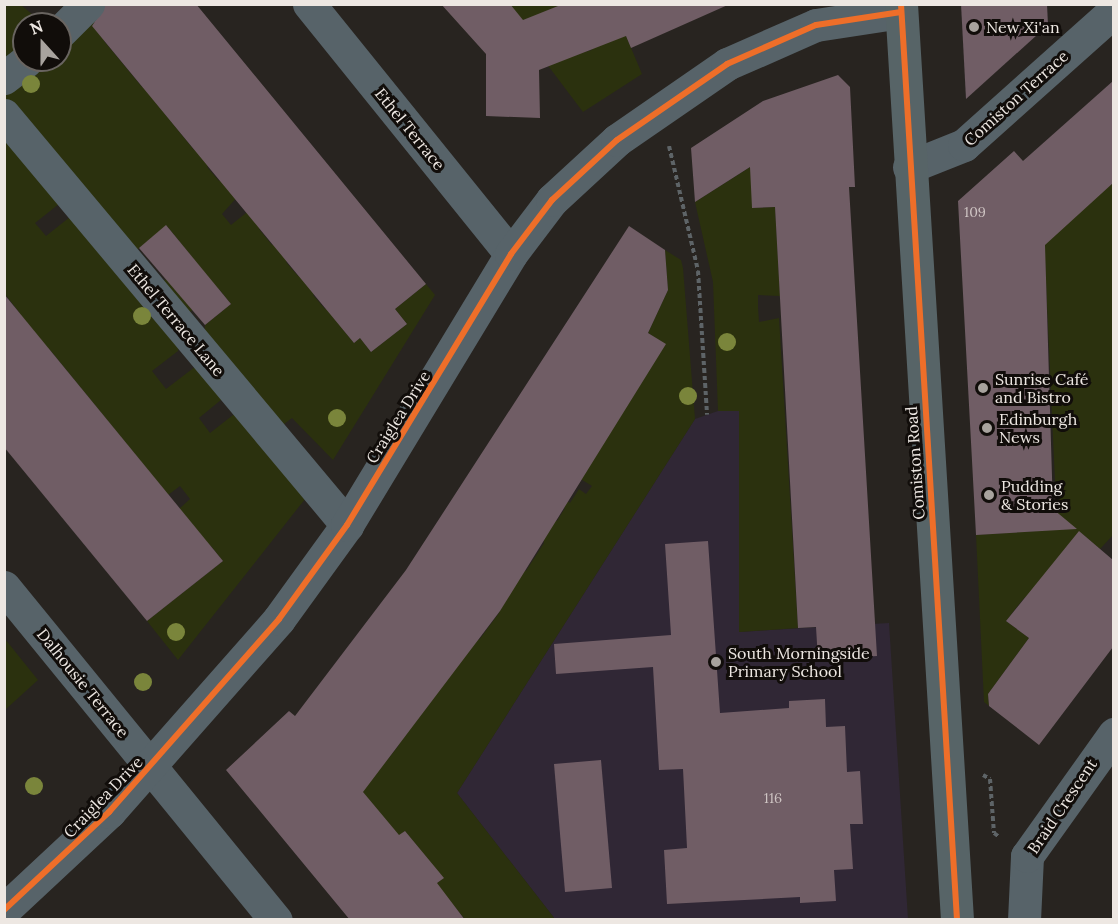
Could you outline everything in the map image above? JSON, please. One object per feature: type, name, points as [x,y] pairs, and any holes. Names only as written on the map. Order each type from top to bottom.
[{"type":"main road","name":"Comiston Road","points":[[901,8],[957,920]]},
{"type":"street","points":[[72,20],[88,4]]},
{"type":"street","name":"Ethel Terrace","points":[[309,4],[512,254]]},
{"type":"street","name":"Craiglea Drive","points":[[4,910],[151,767],[237,670],[347,525],[512,254],[552,200],[660,108],[727,64],[799,30],[901,8]]},
{"type":"street","name":"Comiston Terrace","points":[[909,167],[964,145],[1113,11]]},
{"type":"street","name":"Ethel Terrace Lane","points":[[4,115],[347,525]]},
{"type":"street","name":"Dalhousie Terrace","points":[[4,587],[276,920]]},
{"type":"street","name":"Braid Crescent","points":[[1024,920],[1027,856],[1113,734]]},
{"type":"path","points":[[660,108],[698,271],[707,415]]},
{"type":"shaded area","name":"South Morningside Primary School","points":[[718,411],[739,411],[739,632],[889,623],[908,919],[555,919],[457,793],[695,419]]},
{"type":"green space","points":[[5,5],[21,5],[29,12],[12,12],[12,56],[5,62]]},
{"type":"green space","points":[[98,5],[113,5],[104,41],[142,87],[162,71],[156,103],[194,150],[214,134],[222,155],[207,167],[219,181],[240,165],[247,186],[222,214],[231,225],[266,197],[273,217],[259,229],[272,245],[292,229],[300,250],[286,262],[298,276],[318,261],[327,283],[313,295],[325,309],[345,293],[355,316],[341,327],[354,343],[360,338],[371,352],[407,324],[395,309],[426,284],[435,295],[333,460],[292,418],[279,428],[204,339],[205,325],[231,304],[219,289],[185,316],[159,285],[192,257],[167,226],[133,253],[5,99],[4,90],[26,72],[72,72],[72,32]]},
{"type":"green space","points":[[510,5],[563,5],[521,24]]},
{"type":"green space","points":[[575,5],[613,5],[642,74],[583,112],[546,63],[592,50]]},
{"type":"green space","points":[[4,129],[64,200],[35,223],[46,236],[75,213],[180,338],[178,351],[152,371],[166,389],[200,363],[227,395],[199,418],[210,433],[233,415],[244,416],[309,494],[178,660],[147,621],[223,561],[211,546],[195,559],[179,509],[190,499],[180,486],[168,495],[51,351],[5,324],[19,312],[5,294]]},
{"type":"green space","points":[[763,159],[752,208],[775,207],[780,296],[758,295],[759,322],[779,318],[798,628],[739,632],[739,411],[718,411],[713,282],[695,202]]},
{"type":"green space","points":[[1113,183],[1113,535],[1100,549],[1081,533],[1047,613],[1025,597],[1006,621],[1029,638],[988,694],[989,706],[984,702],[976,535],[1036,531],[1056,504],[1044,237]]},
{"type":"green space","points":[[665,250],[681,260],[683,268],[695,419],[457,793],[555,919],[465,919],[454,906],[421,897],[443,878],[405,831],[382,850],[363,793],[313,701],[388,759],[399,745],[387,735],[426,709],[462,653],[466,630],[479,640],[499,613],[512,562],[526,571],[544,543],[536,508],[557,521],[565,508],[544,494],[555,493],[570,503],[579,489],[586,494],[592,486],[579,478],[665,344],[648,333],[668,290]]},
{"type":"green space","points":[[5,639],[38,680],[4,710]]},
{"type":"building","points":[[106,4],[196,4],[426,284],[395,309],[407,324],[371,352],[360,338],[354,343],[92,26]]},
{"type":"building","points":[[441,4],[510,4],[523,20],[563,4],[730,4],[631,48],[626,36],[539,70],[540,118],[486,116],[486,54]]},
{"type":"building","points":[[961,4],[1047,4],[1048,25],[966,99]]},
{"type":"building","points":[[838,75],[850,87],[855,187],[849,187],[877,656],[818,660],[816,627],[798,628],[775,207],[752,208],[750,167],[695,202],[691,148],[763,101]]},
{"type":"building","points":[[1113,81],[1113,183],[1045,245],[1053,509],[1077,529],[976,535],[958,201],[1014,151],[1023,161]]},
{"type":"building","points":[[166,225],[231,304],[205,325],[139,248]]},
{"type":"building","points":[[629,226],[665,250],[668,290],[648,333],[666,344],[500,611],[363,792],[399,835],[405,831],[444,878],[437,883],[465,920],[350,920],[226,770],[289,711],[295,716],[406,570]]},
{"type":"building","points":[[4,294],[223,561],[147,621],[4,447]]},
{"type":"building","points":[[1079,531],[1113,560],[1113,647],[1039,745],[989,706],[988,694],[1029,638],[1006,621]]},
{"type":"building","points":[[708,541],[720,713],[789,708],[789,701],[825,699],[826,727],[845,726],[847,772],[860,771],[863,824],[850,824],[853,869],[834,870],[836,901],[800,903],[800,897],[667,904],[664,850],[687,848],[683,769],[659,770],[653,667],[556,674],[554,644],[671,635],[665,544]]},
{"type":"building","points":[[601,760],[612,888],[565,892],[554,764]]},
{"type":"cycle path","points":[[901,4],[957,920]]},
{"type":"cycle path","points":[[4,910],[109,812],[279,619],[347,525],[511,254],[552,200],[617,140],[727,64],[816,25],[901,12]]},
{"type":"place","name":"New Xi'an","points":[[974,27]]},
{"type":"place","name":"Sunrise Café and Bistro","points":[[983,388]]},
{"type":"place","name":"Edinburgh News","points":[[987,428]]},
{"type":"place","name":"Pudding & Stories","points":[[989,495]]},
{"type":"place","name":"South Morningside Primary School","points":[[716,662]]}]
